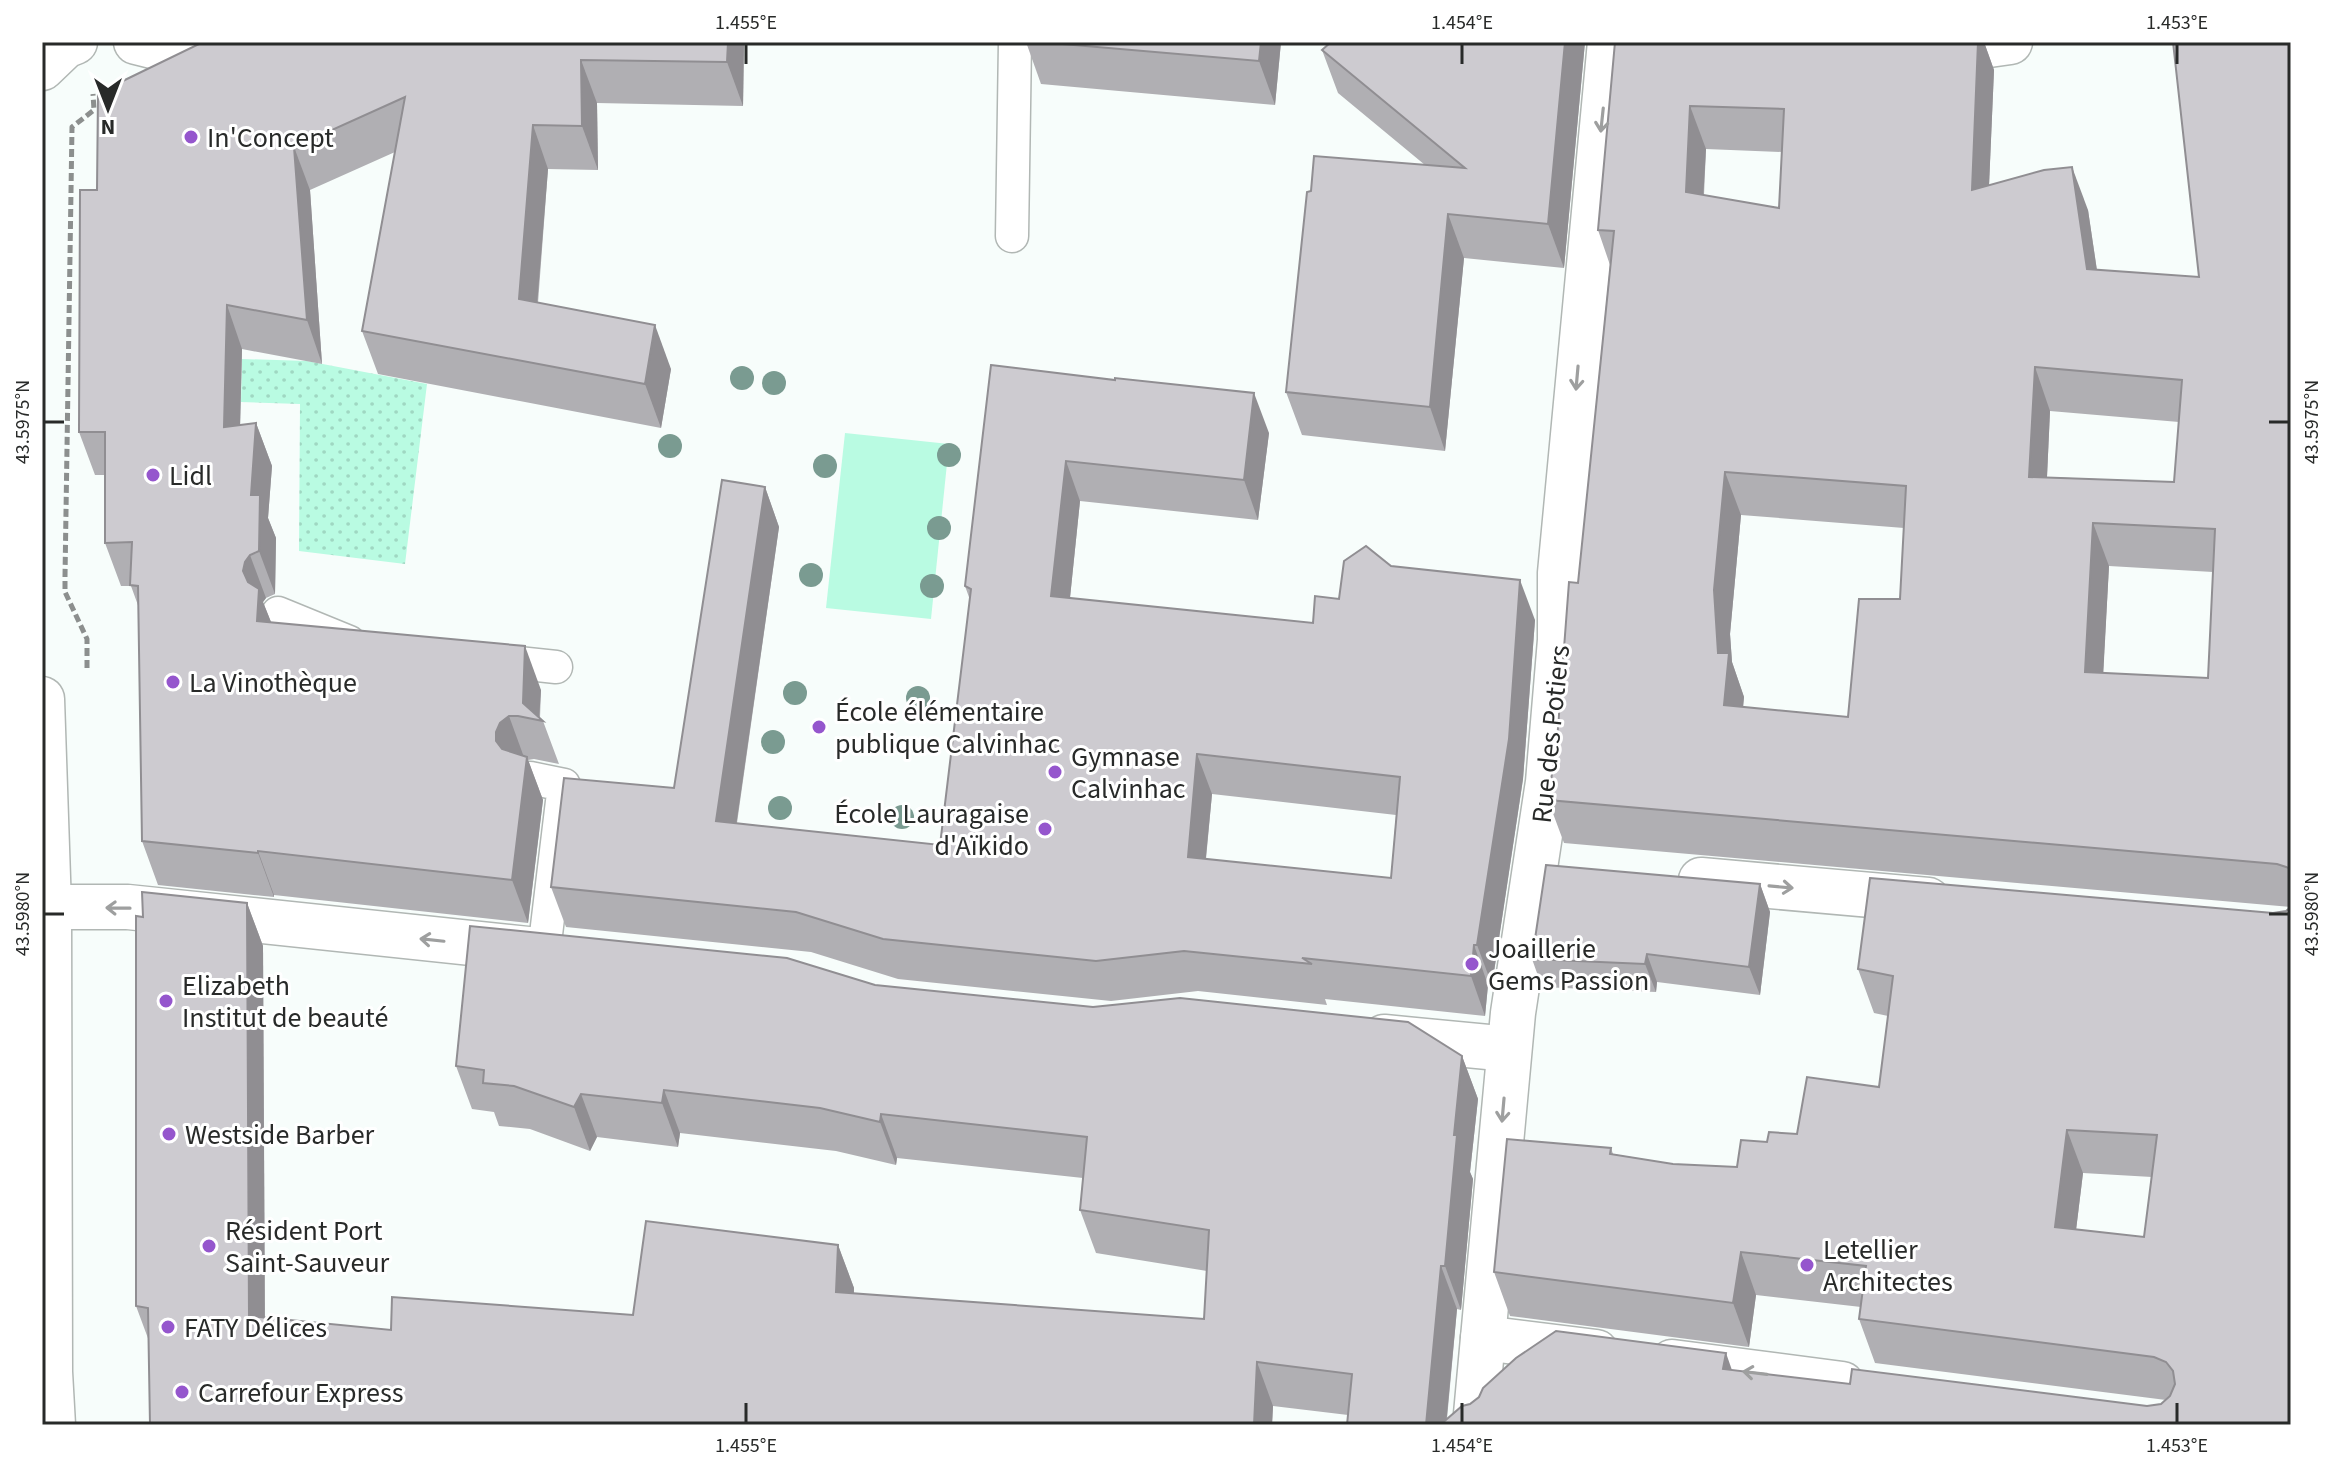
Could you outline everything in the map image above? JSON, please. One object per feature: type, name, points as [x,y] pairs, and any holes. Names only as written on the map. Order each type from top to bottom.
[{"type":"street","points":[[42,65],[46,42]]},
{"type":"street","points":[[42,65],[65,46],[75,42]]},
{"type":"street","points":[[136,42],[168,50],[211,42]]},
{"type":"street","points":[[1892,54],[1923,55],[2010,42]]},
{"type":"street","name":"Rue des Potiers","points":[[1475,1425],[1513,1013],[1554,868],[1548,782],[1560,640],[1560,573],[1620,47]]},
{"type":"street","points":[[42,699],[49,907],[46,1391],[53,1425]]},
{"type":"street","points":[[1667,877],[1963,903]]},
{"type":"street","points":[[49,907],[128,907],[560,952]]},
{"type":"street","points":[[1347,1032],[1509,1049]]},
{"type":"street","points":[[1483,1338],[1881,1389]]},
{"type":"lane","points":[[1012,236],[1015,42]]},
{"type":"lane","points":[[278,613],[352,644],[383,647]]},
{"type":"lane","points":[[462,656],[556,667]]},
{"type":"lane","points":[[530,778],[564,785],[560,952]]},
{"type":"green space","points":[[242,359],[307,361],[427,384],[405,564],[299,551],[300,404],[241,402]]},
{"type":"green space","points":[[845,433],[949,444],[931,619],[826,608]]},
{"type":"building","points":[[203,42],[728,42],[727,62],[581,60],[582,126],[533,125],[519,299],[655,325],[645,384],[362,331],[405,97],[294,147],[307,320],[227,305],[224,427],[256,423],[251,495],[260,495],[259,551],[250,555],[243,571],[248,582],[259,589],[257,621],[525,646],[523,703],[543,721],[509,716],[500,723],[496,732],[496,741],[502,749],[527,757],[512,880],[142,841],[138,586],[130,585],[132,542],[105,543],[105,432],[79,432],[80,190],[97,190],[98,93]]},
{"type":"building","points":[[1039,42],[1261,42],[1259,61]]},
{"type":"building","points":[[1331,42],[1565,42],[1548,224],[1448,214],[1430,407],[1286,392],[1307,192],[1311,191],[1314,156],[1465,168],[1322,50]]},
{"type":"building","points":[[1615,42],[1978,42],[1972,190],[2044,170],[2072,167],[2087,269],[2199,277],[2173,42],[2291,42],[2291,870],[2277,864],[1548,800],[1557,741],[1569,582],[1578,583],[1614,231],[1598,230]],"holes":[[[1690,106],[1784,109],[1779,208],[1686,192]],[[2035,367],[2182,380],[2174,482],[2029,477]],[[1725,472],[1906,486],[1900,599],[1859,599],[1848,717],[1724,705],[1729,653],[1718,653],[1714,590]],[[2093,523],[2215,529],[2208,678],[2085,672]]]},
{"type":"building","points":[[991,365],[1254,393],[1244,480],[1066,461],[1051,596],[1313,623],[1315,596],[1339,599],[1344,561],[1366,546],[1391,566],[1520,580],[1509,739],[1471,976],[1302,958],[1312,964],[1184,951],[1096,961],[883,939],[796,912],[551,887],[564,778],[674,788],[722,480],[765,487],[716,821],[940,845],[971,589],[965,586]],"holes":[[[1197,754],[1400,777],[1391,878],[1188,857]]]},
{"type":"building","points":[[1546,865],[1760,884],[1749,967],[1647,954],[1645,964],[1532,959]]},
{"type":"building","points":[[1870,878],[2273,913],[2291,907],[2291,1425],[1440,1425],[1462,1406],[1479,1397],[1483,1388],[1516,1358],[1556,1331],[1726,1353],[1723,1369],[1850,1384],[1852,1369],[2147,1406],[2161,1404],[2170,1396],[2175,1384],[2173,1371],[2166,1362],[2154,1357],[1859,1319],[1866,1266],[1741,1252],[1733,1303],[1494,1272],[1507,1139],[1611,1148],[1610,1154],[1673,1164],[1737,1167],[1741,1140],[1767,1142],[1769,1132],[1797,1134],[1807,1077],[1879,1087],[1893,976],[1858,969]],"holes":[[[2067,1130],[2157,1135],[2144,1237],[2055,1227]]]},
{"type":"building","points":[[142,892],[247,903],[249,1316],[391,1330],[392,1297],[633,1315],[646,1221],[838,1245],[836,1292],[1204,1319],[1209,1230],[1080,1210],[1087,1137],[881,1114],[880,1122],[820,1108],[664,1090],[662,1103],[581,1094],[574,1107],[514,1086],[483,1083],[484,1070],[456,1066],[470,926],[787,958],[875,985],[1093,1007],[1180,998],[1408,1022],[1462,1056],[1445,1266],[1441,1266],[1426,1425],[1347,1425],[1352,1374],[1257,1362],[1254,1425],[150,1425],[148,1308],[136,1306],[136,916],[143,917]]},
{"type":"place","name":"In'Concept","points":[[191,137]]},
{"type":"place","name":"Lidl","points":[[153,475]]},
{"type":"place","name":"La Vinothèque","points":[[173,682]]},
{"type":"place","name":"École élémentaire publique Calvinhac","points":[[819,727]]},
{"type":"place","name":"Gymnase Calvinhac","points":[[1055,772]]},
{"type":"place","name":"École Lauragaise d'Aïkido","points":[[1045,829]]},
{"type":"place","name":"Joaillerie Gems Passion","points":[[1472,964]]},
{"type":"place","name":"Elizabeth Institut de beauté","points":[[166,1001]]},
{"type":"place","name":"Westside Barber","points":[[169,1134]]},
{"type":"place","name":"Résident Port Saint-Sauveur","points":[[209,1246]]},
{"type":"place","name":"Letellier Architectes","points":[[1807,1265]]},
{"type":"place","name":"FATY Délices","points":[[168,1327]]},
{"type":"place","name":"Carrefour Express","points":[[182,1392]]}]
